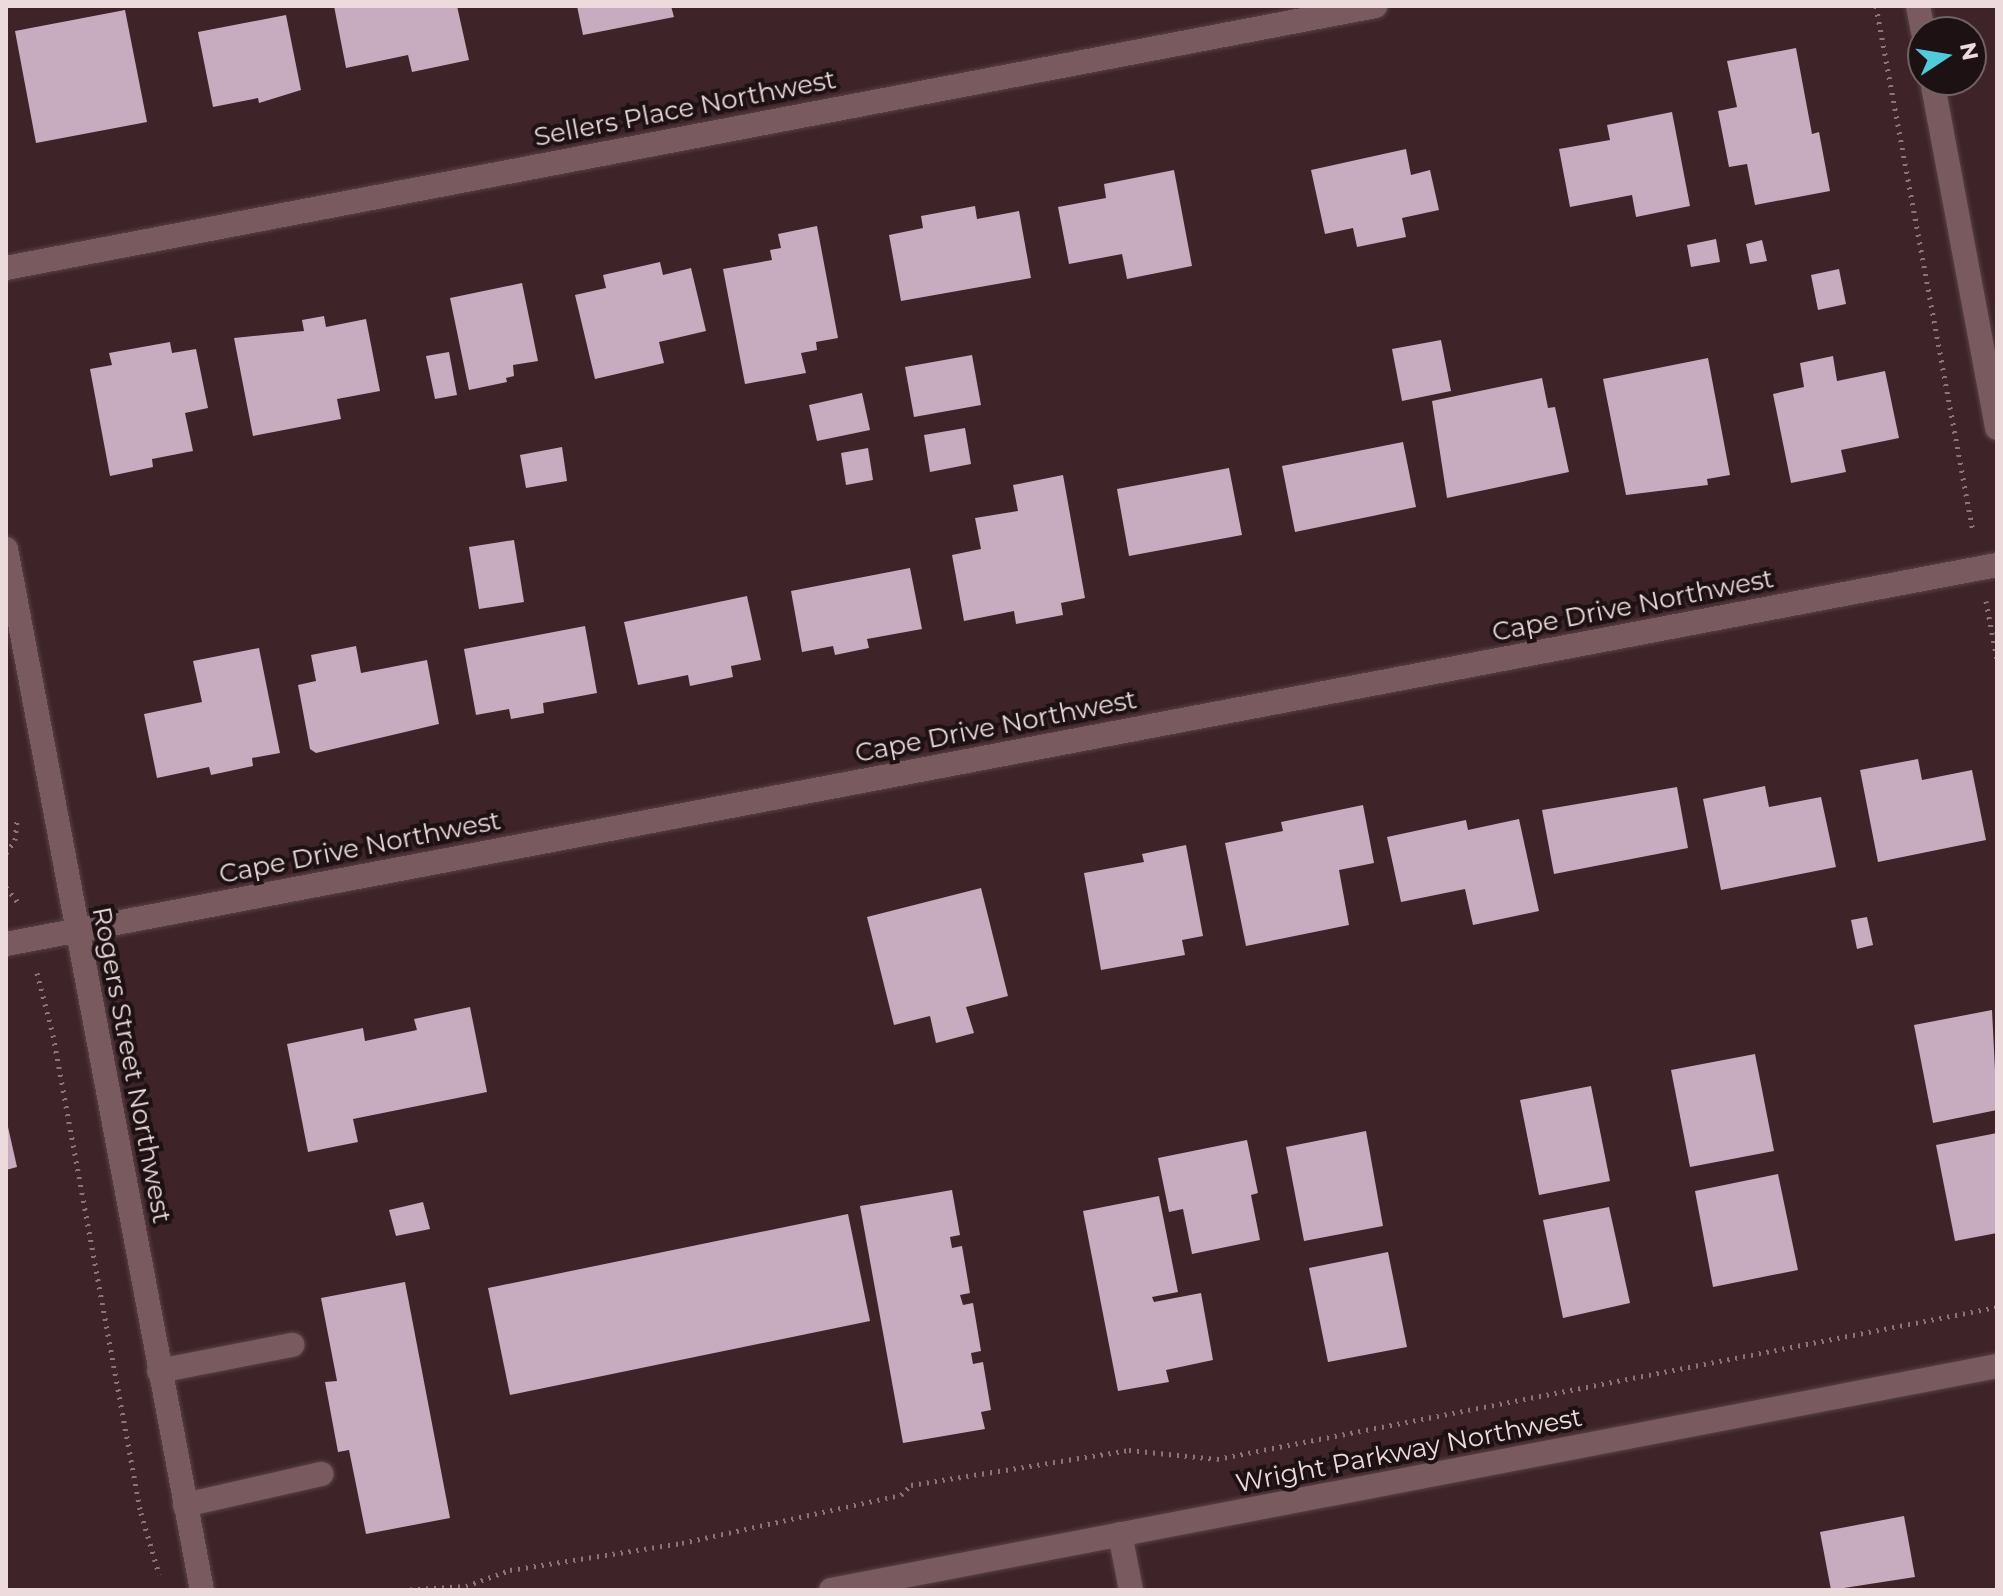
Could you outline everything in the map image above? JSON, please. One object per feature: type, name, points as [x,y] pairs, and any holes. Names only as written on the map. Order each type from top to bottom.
[{"type":"street","name":"Sellers Place Northwest","points":[[6,268],[1375,6]]},
{"type":"street","points":[[1935,96],[1997,428]]},
{"type":"street","name":"Rogers Street Northwest","points":[[6,549],[202,1590]]},
{"type":"street","name":"Cape Drive Northwest","points":[[17,942],[1988,566]]},
{"type":"street","points":[[159,1371],[292,1345]]},
{"type":"street","name":"Wright Parkway Northwest","points":[[837,1590],[1997,1366]]},
{"type":"street","points":[[185,1505],[322,1474]]},
{"type":"street","points":[[1120,1534],[1131,1590]]},
{"type":"path","points":[[1876,6],[1988,566],[1997,659]]},
{"type":"path","points":[[6,853],[15,840],[15,807]]},
{"type":"path","points":[[6,887],[19,898],[17,942],[53,1035],[141,1513],[164,1590]]},
{"type":"path","points":[[402,1590],[466,1586],[510,1570],[682,1543],[901,1495],[911,1485],[1129,1450],[1217,1459],[1997,1307]]},
{"type":"building","points":[[334,6],[457,6],[469,60],[412,72],[408,55],[346,68]]},
{"type":"building","points":[[577,6],[671,6],[674,17],[583,35]]},
{"type":"building","points":[[125,10],[147,122],[36,143],[15,31]]},
{"type":"building","points":[[286,15],[301,90],[259,103],[258,98],[213,107],[198,32]]},
{"type":"building","points":[[1796,48],[1812,134],[1819,132],[1830,191],[1755,205],[1747,164],[1729,167],[1718,111],[1737,107],[1727,61]]},
{"type":"building","points":[[1672,112],[1690,206],[1636,217],[1632,195],[1570,207],[1559,149],[1610,140],[1607,125]]},
{"type":"building","points":[[1406,149],[1411,175],[1430,170],[1439,210],[1402,218],[1406,237],[1357,247],[1353,228],[1325,234],[1311,170]]},
{"type":"building","points":[[1174,170],[1192,266],[1127,279],[1122,254],[1069,264],[1058,207],[1106,198],[1104,184]]},
{"type":"building","points":[[975,206],[977,219],[1019,211],[1031,278],[901,301],[889,235],[923,228],[921,216]]},
{"type":"building","points":[[817,226],[838,338],[816,342],[817,350],[801,353],[806,373],[745,384],[723,269],[772,260],[770,250],[781,248],[778,234]]},
{"type":"building","points":[[1716,239],[1720,262],[1691,267],[1687,245]]},
{"type":"building","points":[[1762,240],[1767,261],[1750,264],[1746,244]]},
{"type":"building","points":[[660,262],[663,275],[691,268],[706,331],[659,342],[664,363],[595,379],[575,295],[606,288],[603,275]]},
{"type":"building","points":[[1839,269],[1846,304],[1818,310],[1811,275]]},
{"type":"building","points":[[522,283],[538,361],[513,365],[514,376],[506,378],[507,382],[469,390],[450,298]]},
{"type":"building","points":[[324,316],[326,327],[366,319],[380,391],[337,399],[341,419],[253,436],[234,338],[304,331],[302,320]]},
{"type":"building","points":[[1441,340],[1451,391],[1402,401],[1392,349]]},
{"type":"building","points":[[170,342],[172,353],[196,349],[208,408],[185,413],[193,451],[152,459],[153,467],[110,476],[90,369],[112,365],[109,353]]},
{"type":"building","points":[[449,352],[457,395],[435,399],[426,356]]},
{"type":"building","points":[[972,355],[981,405],[914,417],[905,367]]},
{"type":"building","points":[[1833,356],[1837,381],[1885,371],[1899,438],[1841,450],[1846,472],[1791,483],[1773,394],[1804,387],[1800,363]]},
{"type":"building","points":[[1708,358],[1730,475],[1707,479],[1708,485],[1626,495],[1603,379]]},
{"type":"building","points":[[1542,378],[1548,408],[1555,407],[1569,472],[1447,498],[1432,401]]},
{"type":"building","points":[[862,393],[870,430],[817,441],[809,405]]},
{"type":"building","points":[[965,428],[971,464],[930,472],[924,435]]},
{"type":"building","points":[[1403,442],[1416,507],[1295,532],[1282,466]]},
{"type":"building","points":[[562,447],[567,481],[526,488],[520,455]]},
{"type":"building","points":[[868,448],[873,480],[846,485],[841,453]]},
{"type":"building","points":[[1229,468],[1242,535],[1129,556],[1117,489]]},
{"type":"building","points":[[1063,475],[1085,598],[1061,603],[1063,615],[1016,624],[1014,611],[964,621],[952,555],[981,549],[975,518],[1018,511],[1013,485]]},
{"type":"building","points":[[514,540],[524,602],[479,609],[469,547]]},
{"type":"building","points":[[910,568],[922,629],[867,639],[869,648],[835,655],[833,646],[802,652],[791,591]]},
{"type":"building","points":[[747,596],[761,660],[731,666],[733,677],[690,686],[688,675],[638,685],[624,622]]},
{"type":"building","points":[[585,626],[597,693],[543,703],[544,713],[511,719],[509,709],[476,715],[464,649]]},
{"type":"building","points":[[356,646],[361,673],[427,660],[439,724],[316,753],[310,749],[298,685],[316,681],[311,655]]},
{"type":"building","points":[[259,648],[280,753],[252,758],[253,766],[211,775],[209,767],[157,778],[144,714],[202,702],[193,661]]},
{"type":"building","points":[[1918,759],[1922,780],[1972,770],[1986,840],[1878,862],[1860,770]]},
{"type":"building","points":[[1765,786],[1769,807],[1821,797],[1836,867],[1721,890],[1703,799]]},
{"type":"building","points":[[1677,787],[1688,848],[1554,874],[1542,810]]},
{"type":"building","points":[[1363,805],[1374,863],[1339,870],[1349,925],[1246,946],[1225,843],[1283,831],[1281,822]]},
{"type":"building","points":[[1519,819],[1539,911],[1473,925],[1465,889],[1401,902],[1387,837],[1466,820],[1468,830]]},
{"type":"building","points":[[1186,845],[1203,936],[1182,940],[1185,955],[1101,970],[1084,873],[1144,862],[1142,854]]},
{"type":"building","points":[[981,888],[1008,996],[966,1007],[974,1033],[936,1043],[930,1016],[894,1025],[867,917]]},
{"type":"building","points":[[1867,917],[1873,945],[1857,949],[1851,920]]},
{"type":"building","points":[[470,1007],[487,1092],[353,1119],[358,1142],[308,1152],[287,1044],[363,1028],[365,1041],[417,1030],[414,1019]]},
{"type":"building","points":[[1992,1010],[1997,1110],[1933,1123],[1914,1025]]},
{"type":"building","points":[[1755,1054],[1774,1151],[1690,1167],[1671,1070]]},
{"type":"building","points":[[1591,1086],[1610,1181],[1539,1195],[1520,1100]]},
{"type":"building","points":[[6,1118],[17,1167],[6,1170]]},
{"type":"building","points":[[1366,1131],[1383,1226],[1304,1241],[1286,1147]]},
{"type":"building","points":[[1997,1133],[1997,1233],[1955,1241],[1936,1145]]},
{"type":"building","points":[[1247,1140],[1258,1193],[1251,1195],[1260,1240],[1192,1254],[1183,1209],[1169,1212],[1158,1158]]},
{"type":"building","points":[[1778,1174],[1798,1270],[1713,1287],[1695,1191]]},
{"type":"building","points":[[952,1190],[960,1235],[950,1237],[952,1248],[962,1246],[970,1293],[960,1295],[963,1305],[973,1303],[981,1351],[971,1353],[973,1364],[983,1362],[991,1410],[981,1412],[985,1429],[903,1443],[860,1206]]},
{"type":"building","points":[[1159,1196],[1178,1292],[1152,1297],[1154,1302],[1201,1293],[1213,1360],[1166,1370],[1169,1382],[1118,1391],[1083,1211]]},
{"type":"building","points":[[423,1202],[430,1229],[396,1236],[389,1210]]},
{"type":"building","points":[[1609,1207],[1630,1303],[1563,1318],[1543,1220]]},
{"type":"building","points":[[848,1214],[870,1321],[510,1395],[488,1288]]},
{"type":"building","points":[[1388,1252],[1407,1347],[1328,1362],[1309,1268]]},
{"type":"building","points":[[405,1282],[450,1518],[366,1534],[349,1450],[338,1452],[325,1382],[337,1381],[321,1298]]},
{"type":"building","points":[[1904,1516],[1915,1577],[1831,1590],[1820,1532]]}]
